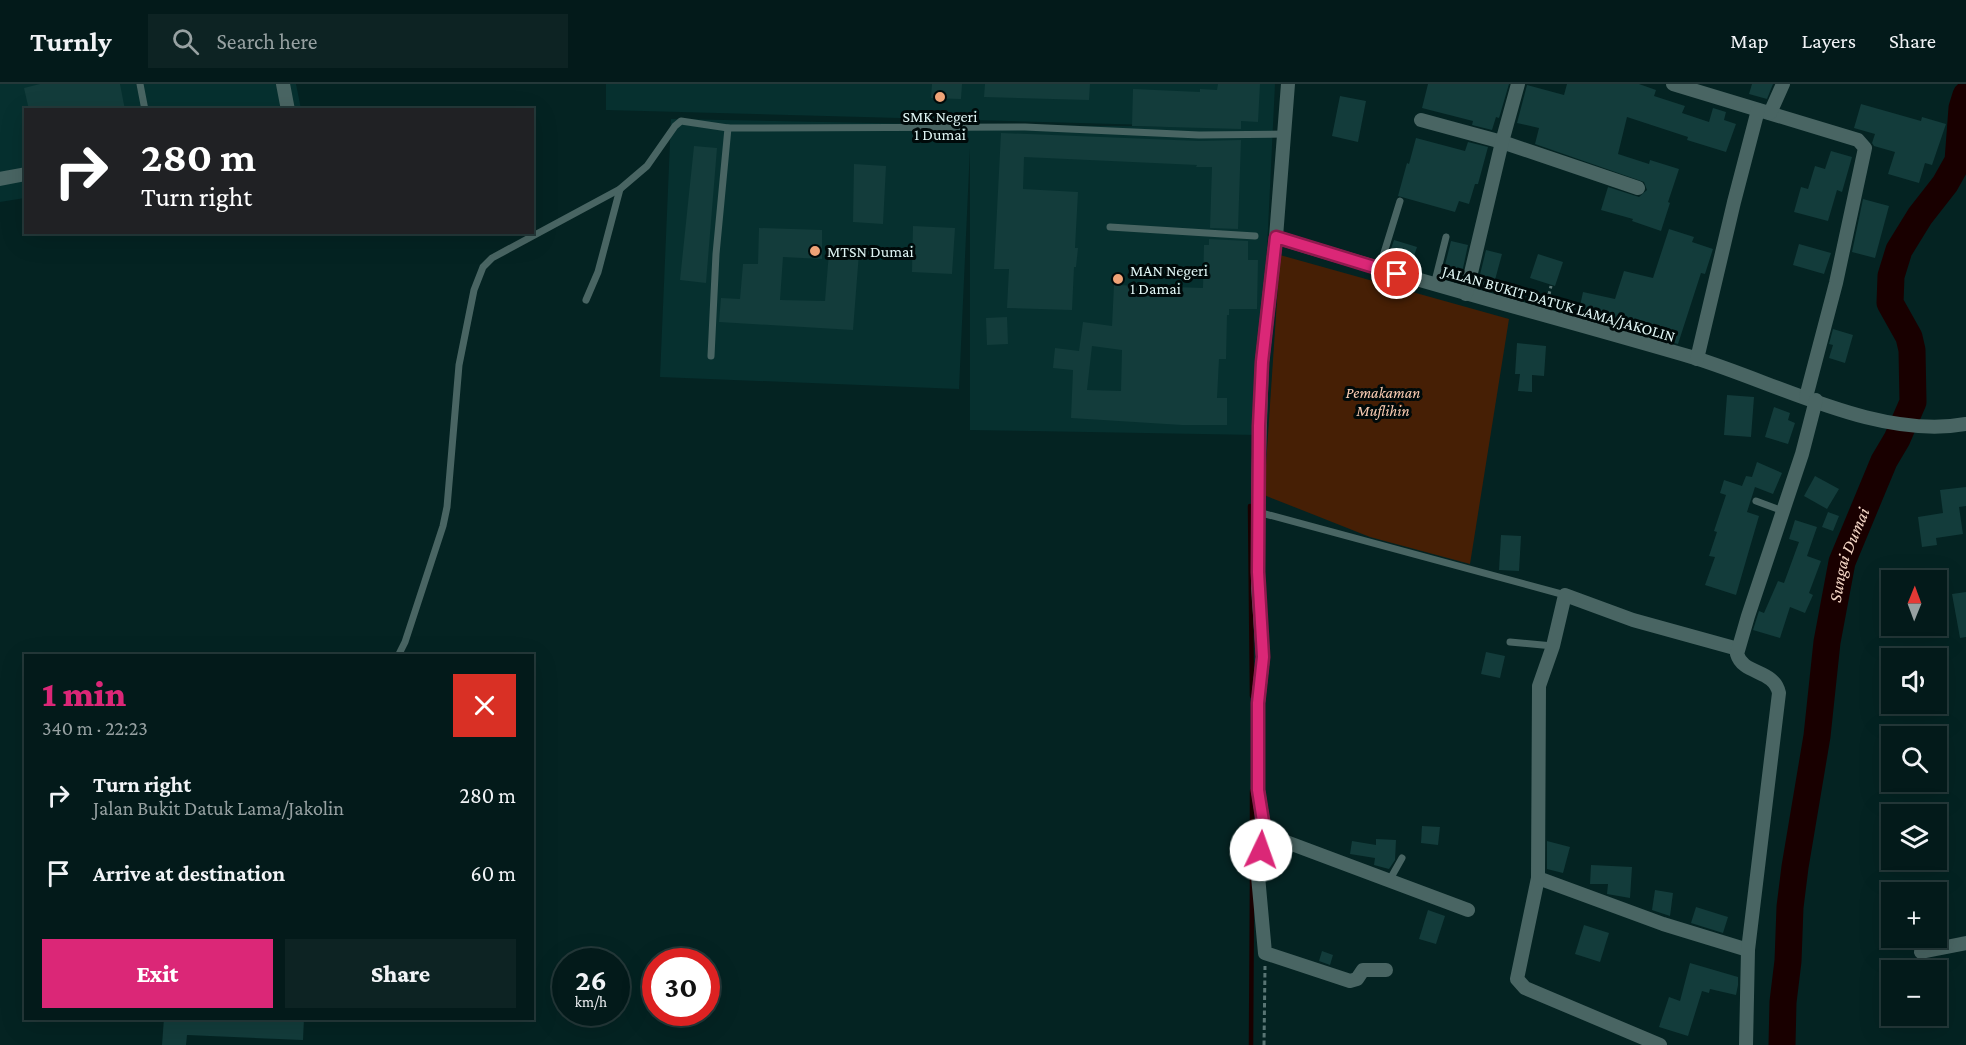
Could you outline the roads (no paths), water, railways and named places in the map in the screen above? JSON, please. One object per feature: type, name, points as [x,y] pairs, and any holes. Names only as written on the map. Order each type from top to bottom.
[{"type":"street","points":[[283,84],[288,108]]},
{"type":"street","points":[[1288,84],[1285,134],[1270,236],[1262,362],[1258,513],[1258,588],[1263,657],[1258,703],[1258,790],[1265,834],[1257,865],[1265,953],[1350,981],[1357,979],[1363,970],[1386,970]]},
{"type":"street","points":[[1466,294],[1518,84]]},
{"type":"street","points":[[1673,84],[1858,140],[1865,148],[1811,399],[1807,436],[1738,649],[1739,661],[1774,681],[1779,693],[1748,950],[1746,1045]]},
{"type":"street","points":[[1697,359],[1734,202],[1764,112],[1783,84]]},
{"type":"street","points":[[1421,120],[1502,142],[1638,188]]},
{"type":"street","points":[[0,179],[24,174]]},
{"type":"street","name":"JALAN BUKIT DATUK LAMA/JAKOLIN","points":[[1270,236],[1697,359],[1874,420],[1940,428],[1966,424]]},
{"type":"street","points":[[1660,1045],[1520,984],[1517,973],[1538,878],[1539,686],[1553,646],[1565,595],[1633,620],[1738,649]]},
{"type":"street","points":[[1265,834],[1468,910]]},
{"type":"street","points":[[1538,878],[1663,924],[1748,950]]},
{"type":"street","points":[[1921,952],[1966,943]]},
{"type":"lane","points":[[140,84],[145,108]]},
{"type":"lane","points":[[399,654],[446,517],[459,365],[474,290],[480,272],[492,258],[620,189],[647,166],[681,121],[728,128],[1025,127],[1198,135],[1285,134]]},
{"type":"lane","points":[[711,356],[716,254],[728,128]]},
{"type":"lane","points":[[586,300],[598,272],[620,189]]},
{"type":"lane","points":[[1379,269],[1400,201]]},
{"type":"lane","points":[[1110,227],[1255,236]]},
{"type":"lane","points":[[1434,285],[1446,237]]},
{"type":"lane","points":[[1756,501],[1783,511]]},
{"type":"lane","points":[[1258,513],[1565,595]]},
{"type":"lane","points":[[1509,642],[1553,646]]},
{"type":"lane","points":[[1389,881],[1402,858]]},
{"type":"waterway","name":"Sungai Dumai","points":[[1782,1045],[1790,907],[1817,736],[1827,642],[1842,562],[1884,461],[1897,439],[1913,402],[1912,350],[1909,337],[1890,303],[1891,276],[1899,250],[1920,216],[1945,184],[1958,161],[1962,108],[1966,95]]},
{"type":"waterway","points":[[1250,506],[1252,696]]},
{"type":"waterway","points":[[1252,791],[1252,864]]},
{"type":"waterway","points":[[1251,1045],[1252,878]]},
{"type":"place","name":"SMK Negeri 1 Dumai","points":[[940,97]]},
{"type":"place","name":"MTSN Dumai","points":[[815,251]]},
{"type":"place","name":"MAN Negeri 1 Damai","points":[[1118,279]]},
{"type":"park label","name":"Pemakaman Muflihin","points":[[1383,401]]}]
